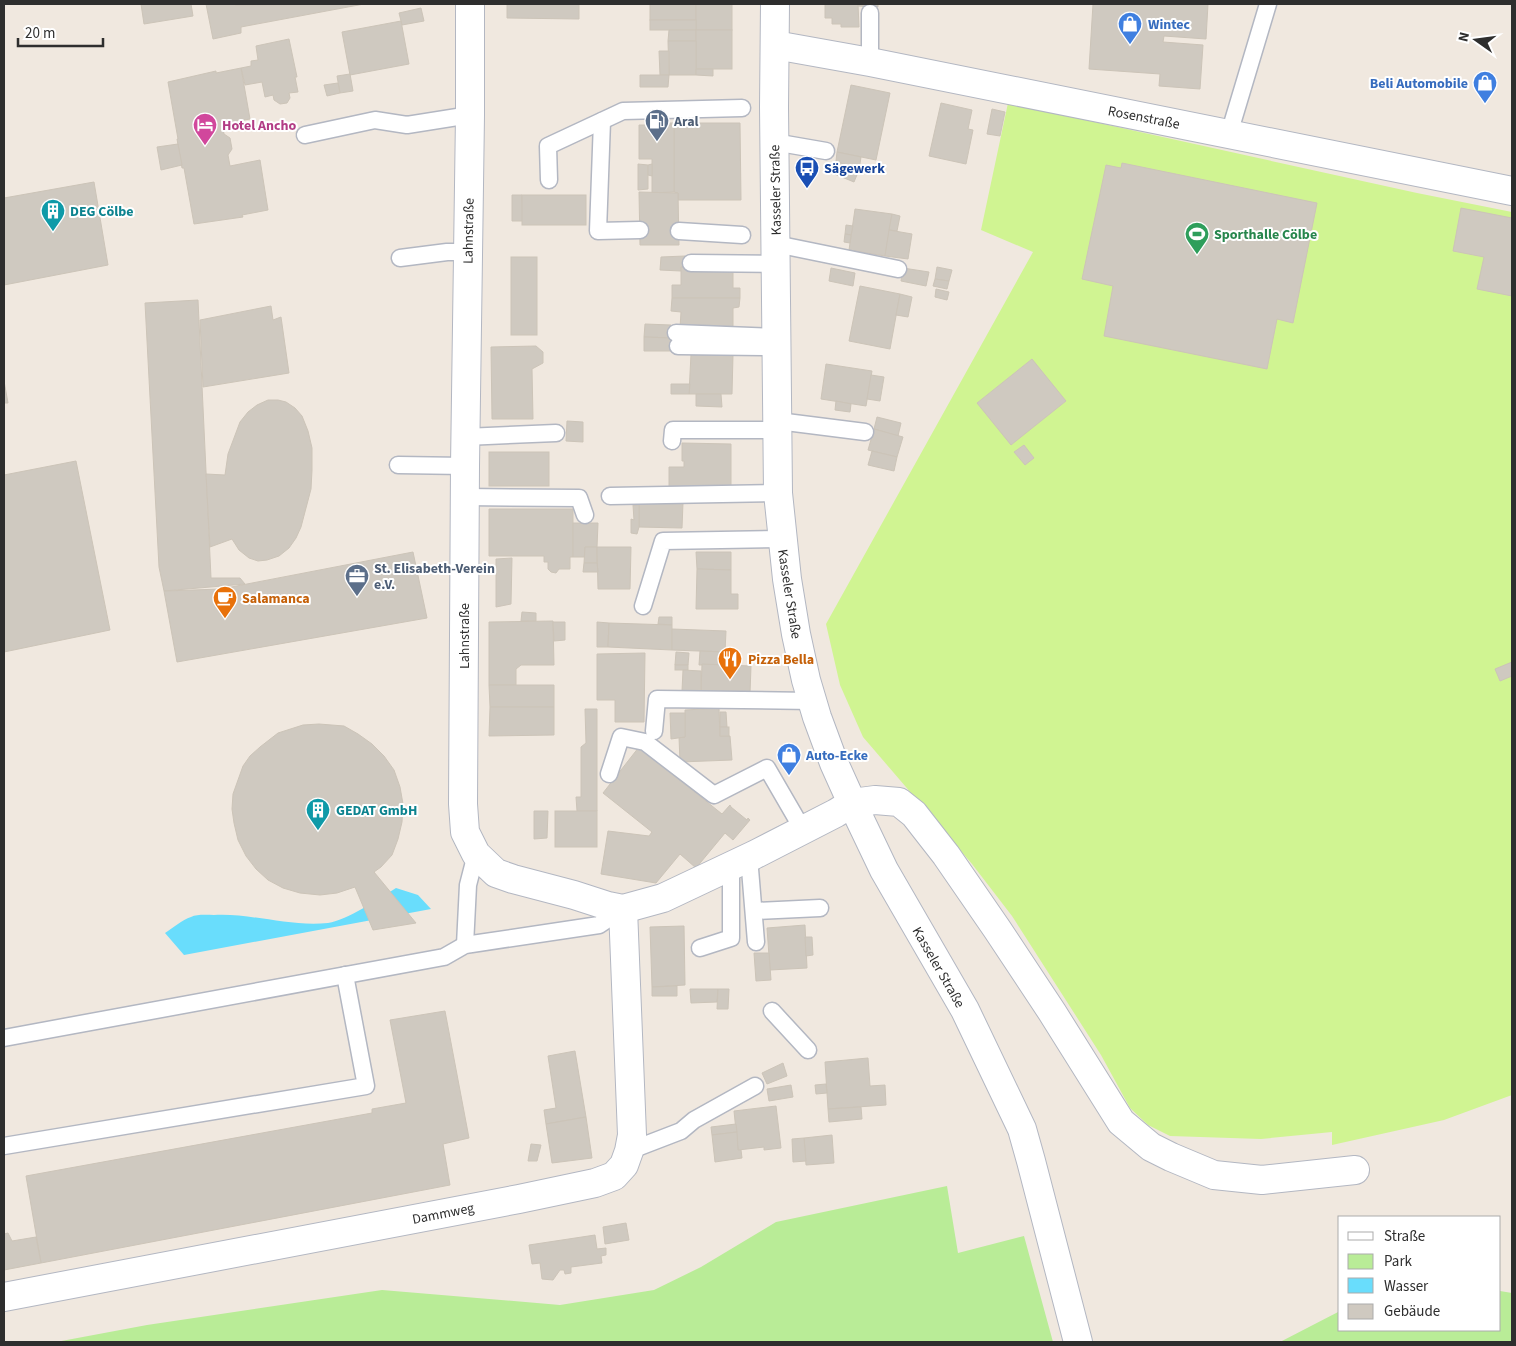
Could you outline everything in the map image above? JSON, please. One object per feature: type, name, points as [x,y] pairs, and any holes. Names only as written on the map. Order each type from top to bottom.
[{"type":"street","name":"Lahnstraße","points":[[470,4],[465,437],[463,804],[465,832],[476,854],[496,873],[623,909],[663,898],[740,862],[852,803]]},
{"type":"street","name":"Kasseler Straße","points":[[775,4],[774,142],[778,493],[782,539],[796,634],[813,701],[834,763],[852,803],[884,870],[965,1010],[1022,1129],[1078,1342]]},
{"type":"street","name":"Rosenstraße","points":[[775,44],[1512,191]]},
{"type":"street","points":[[852,803],[875,800],[899,802],[914,814],[946,855],[997,929],[1121,1122],[1151,1146],[1172,1158],[1214,1175],[1262,1180],[1355,1170]]},
{"type":"street","name":"Dammweg","points":[[4,1297],[519,1199],[595,1183],[614,1176],[624,1165],[632,1135],[623,909]]},
{"type":"lane","points":[[1228,134],[1268,4]]},
{"type":"lane","points":[[870,14],[870,62]]},
{"type":"lane","points":[[549,180],[548,146],[624,111],[742,108]]},
{"type":"lane","points":[[306,135],[375,120],[407,124],[470,115]]},
{"type":"lane","points":[[602,121],[598,231],[640,230]]},
{"type":"lane","points":[[774,142],[826,151]]},
{"type":"lane","points":[[679,232],[742,235]]},
{"type":"lane","points":[[400,258],[446,252],[468,252]]},
{"type":"lane","points":[[691,263],[776,254],[898,269]]},
{"type":"lane","points":[[677,340],[777,342]]},
{"type":"lane","points":[[672,441],[673,430],[778,426],[865,432]]},
{"type":"lane","points":[[465,437],[556,433]]},
{"type":"lane","points":[[398,465],[465,466]]},
{"type":"lane","points":[[610,496],[778,493]]},
{"type":"lane","points":[[465,497],[579,498],[584,514]]},
{"type":"lane","points":[[643,606],[662,541],[782,539]]},
{"type":"lane","points":[[654,731],[657,699],[813,701]]},
{"type":"lane","points":[[609,774],[621,737],[645,742],[714,794],[767,768],[803,830]]},
{"type":"lane","points":[[465,945],[468,885],[476,854]]},
{"type":"lane","points":[[740,862],[754,911],[756,942]]},
{"type":"lane","points":[[700,948],[731,938],[740,862]]},
{"type":"lane","points":[[754,911],[820,908]]},
{"type":"lane","points":[[4,1038],[444,957],[465,945],[599,925],[623,909]]},
{"type":"lane","points":[[4,1146],[366,1086],[345,974]]},
{"type":"lane","points":[[772,1011],[808,1050]]},
{"type":"lane","points":[[629,1151],[681,1131],[694,1120],[755,1086]]},
{"type":"green space","points":[[1008,103],[1417,193],[1512,212],[1512,1095],[1444,1120],[1332,1145],[1332,1132],[1261,1139],[1170,1136],[1148,1125],[1130,1108],[1101,1055],[1012,916],[972,864],[863,737],[840,685],[826,624],[1033,252],[981,230]]},
{"type":"green space","points":[[947,1186],[958,1253],[1024,1236],[1053,1342],[56,1342],[147,1325],[382,1290],[560,1305],[654,1290],[701,1267],[776,1222]]},
{"type":"green space","points":[[1501,1291],[1512,1293],[1512,1342],[1280,1342],[1338,1312],[1338,1331],[1501,1331]]},
{"type":"water","points":[[396,888],[418,895],[431,909],[184,955],[165,933],[184,920],[199,915],[242,916],[313,924],[328,923],[354,914]]},
{"type":"building","points":[[141,4],[191,4],[193,16],[144,24]]},
{"type":"building","points":[[206,4],[364,4],[241,27],[241,33],[213,39]]},
{"type":"building","points":[[507,4],[579,4],[579,19],[507,18]]},
{"type":"building","points":[[650,4],[696,4],[696,20],[650,20]]},
{"type":"building","points":[[696,4],[732,4],[732,30],[696,30]]},
{"type":"building","points":[[825,4],[858,4],[859,27],[841,27],[841,24],[832,24],[832,18],[825,18]]},
{"type":"building","points":[[858,4],[878,4],[878,7],[858,6]]},
{"type":"building","points":[[1093,4],[1208,4],[1206,39],[1164,36],[1163,42],[1203,45],[1200,89],[1159,86],[1160,74],[1089,69]]},
{"type":"building","points":[[421,8],[424,21],[402,25],[399,13]]},
{"type":"building","points":[[650,20],[696,20],[696,30],[650,30]]},
{"type":"building","points":[[401,21],[409,64],[350,75],[342,32]]},
{"type":"building","points":[[669,30],[696,30],[696,41],[668,41]]},
{"type":"building","points":[[696,30],[732,30],[732,69],[696,69]]},
{"type":"building","points":[[289,39],[297,77],[295,77],[298,92],[289,93],[290,98],[287,103],[280,104],[274,100],[273,95],[265,97],[262,82],[245,85],[241,68],[251,66],[251,61],[258,60],[256,46]]},
{"type":"building","points":[[668,41],[696,41],[696,75],[669,75]]},
{"type":"building","points":[[659,51],[669,51],[669,75],[660,75]]},
{"type":"building","name":"Hotel Ancho","points":[[241,68],[250,119],[222,124],[224,134],[230,138],[232,149],[228,155],[230,166],[260,160],[268,210],[242,215],[243,217],[194,224],[184,168],[182,168],[168,82],[216,71],[216,73]]},
{"type":"building","points":[[696,69],[713,69],[713,76],[696,75]]},
{"type":"building","points":[[350,74],[353,91],[340,93],[337,76]]},
{"type":"building","points":[[640,75],[669,75],[668,87],[640,87]]},
{"type":"building","points":[[338,83],[340,93],[327,96],[324,85]]},
{"type":"building","points":[[851,85],[890,93],[876,160],[837,152]]},
{"type":"building","points":[[941,103],[972,110],[968,129],[973,130],[966,164],[929,156]]},
{"type":"building","points":[[992,109],[1005,112],[1000,136],[987,134]]},
{"type":"building","points":[[670,123],[740,123],[741,200],[678,200],[678,193],[674,192],[674,125],[670,125]]},
{"type":"building","name":"Aral","points":[[639,125],[674,125],[674,192],[652,193],[652,159],[639,159]]},
{"type":"building","points":[[178,144],[182,165],[161,170],[157,147]]},
{"type":"building","points":[[837,152],[861,157],[859,170],[836,161]]},
{"type":"building","points":[[836,161],[859,170],[854,182],[832,173]]},
{"type":"building","name":"Sporthalle Cölbe","points":[[1122,163],[1317,203],[1293,323],[1277,319],[1267,369],[1104,336],[1113,286],[1082,279],[1106,165],[1121,168]]},
{"type":"building","points":[[638,164],[648,165],[648,189],[638,190]]},
{"type":"building","points":[[652,164],[652,176],[648,175],[648,165]]},
{"type":"building","name":"DEG Cölbe","points":[[94,182],[108,265],[4,285],[4,198]]},
{"type":"building","points":[[639,192],[678,193],[679,245],[640,245]]},
{"type":"building","points":[[512,195],[522,195],[523,221],[512,221]]},
{"type":"building","points":[[522,195],[586,195],[586,225],[522,225]]},
{"type":"building","points":[[1461,208],[1512,218],[1512,296],[1477,289],[1484,257],[1453,251]]},
{"type":"building","points":[[855,209],[892,214],[885,256],[849,250]]},
{"type":"building","points":[[892,214],[900,216],[897,231],[889,230]]},
{"type":"building","points":[[846,225],[853,226],[851,235],[845,234]]},
{"type":"building","points":[[889,230],[912,234],[908,259],[885,256]]},
{"type":"building","points":[[845,234],[851,235],[850,243],[844,242]]},
{"type":"building","points":[[685,256],[684,267],[681,267],[681,271],[660,270],[661,257]]},
{"type":"building","points":[[511,257],[537,257],[537,335],[511,335]]},
{"type":"building","points":[[681,267],[733,268],[733,288],[740,288],[740,298],[672,298],[672,285],[681,285]]},
{"type":"building","points":[[937,267],[952,270],[949,281],[935,279]]},
{"type":"building","points":[[831,268],[855,273],[853,286],[829,281]]},
{"type":"building","points":[[903,268],[929,272],[926,286],[901,281]]},
{"type":"building","points":[[935,279],[949,281],[947,289],[933,286]]},
{"type":"building","points":[[860,286],[900,294],[890,349],[849,341]]},
{"type":"building","points":[[936,289],[949,292],[947,300],[935,297]]},
{"type":"building","points":[[900,294],[912,297],[908,317],[896,315]]},
{"type":"building","points":[[672,298],[740,298],[739,307],[733,308],[733,328],[680,328],[681,312],[671,311]]},
{"type":"building","points":[[198,300],[211,578],[240,578],[245,584],[164,591],[159,567],[145,303]]},
{"type":"building","points":[[271,306],[273,320],[281,317],[289,373],[203,387],[200,320]]},
{"type":"building","points":[[645,324],[671,325],[672,338],[644,337]]},
{"type":"building","points":[[644,337],[672,338],[671,351],[644,351]]},
{"type":"building","points":[[536,346],[543,352],[543,363],[532,369],[533,419],[492,419],[491,347]]},
{"type":"building","points":[[691,354],[733,355],[732,394],[689,394]]},
{"type":"building","points":[[1032,359],[1066,401],[1011,445],[977,403]]},
{"type":"building","points":[[826,364],[872,371],[866,406],[821,399]]},
{"type":"building","points":[[871,375],[884,377],[880,401],[867,399]]},
{"type":"building","points":[[4,381],[8,403],[4,403]]},
{"type":"building","points":[[671,384],[690,384],[689,394],[671,394]]},
{"type":"building","points":[[696,394],[721,394],[722,407],[696,406]]},
{"type":"building","points":[[268,400],[286,402],[302,416],[312,448],[311,489],[301,527],[289,548],[279,556],[258,561],[249,558],[239,550],[232,539],[210,547],[206,474],[225,475],[228,454],[240,422],[248,412]]},
{"type":"building","points":[[836,401],[851,404],[850,412],[835,410]]},
{"type":"building","points":[[877,417],[901,423],[898,436],[874,429]]},
{"type":"building","points":[[567,421],[583,422],[583,442],[566,441]]},
{"type":"building","points":[[874,429],[903,437],[897,457],[868,450]]},
{"type":"building","points":[[682,443],[731,444],[731,490],[669,489],[669,467],[684,467]]},
{"type":"building","points":[[1024,445],[1034,458],[1025,465],[1014,452]]},
{"type":"building","points":[[872,451],[897,457],[894,471],[868,465]]},
{"type":"building","points":[[489,452],[549,452],[549,486],[489,486]]},
{"type":"building","points":[[76,461],[110,630],[4,652],[4,475]]},
{"type":"building","points":[[639,503],[683,503],[682,528],[639,527]]},
{"type":"building","points":[[633,505],[639,505],[639,527],[637,534],[631,533],[631,519],[634,520]]},
{"type":"building","points":[[489,509],[573,509],[573,557],[570,557],[570,569],[559,569],[556,573],[551,572],[548,569],[548,562],[544,562],[544,556],[489,556]]},
{"type":"building","points":[[573,523],[598,523],[597,547],[585,547],[585,557],[573,557]]},
{"type":"building","points":[[585,547],[597,547],[597,563],[584,563]]},
{"type":"building","points":[[597,547],[631,547],[630,589],[598,589]]},
{"type":"building","points":[[413,552],[427,618],[177,662],[164,591],[221,589]]},
{"type":"building","points":[[696,552],[731,552],[731,570],[697,569]]},
{"type":"building","points":[[512,558],[511,604],[496,607],[496,559]]},
{"type":"building","points":[[584,563],[597,563],[598,572],[583,572]]},
{"type":"building","points":[[697,569],[731,570],[731,594],[738,594],[738,609],[696,609]]},
{"type":"building","points":[[522,612],[536,613],[536,621],[521,621]]},
{"type":"building","points":[[659,617],[672,617],[672,625],[658,624]]},
{"type":"building","points":[[553,621],[554,665],[521,665],[516,669],[516,685],[489,685],[489,622]]},
{"type":"building","points":[[553,622],[565,622],[565,640],[554,641]]},
{"type":"building","points":[[597,622],[609,623],[608,647],[597,647]]},
{"type":"building","points":[[609,623],[672,625],[672,650],[608,647]]},
{"type":"building","points":[[672,629],[726,631],[725,652],[672,650]]},
{"type":"building","points":[[700,651],[725,652],[725,665],[699,665]]},
{"type":"building","points":[[676,652],[689,653],[688,665],[675,665]]},
{"type":"building","points":[[645,653],[644,722],[615,722],[615,700],[597,700],[597,654]]},
{"type":"building","points":[[1512,662],[1512,676],[1500,681],[1495,669]]},
{"type":"building","points":[[702,664],[751,666],[750,693],[701,691]]},
{"type":"building","points":[[675,665],[688,665],[688,670],[675,670]]},
{"type":"building","points":[[683,670],[701,671],[701,691],[682,691]]},
{"type":"building","points":[[489,685],[554,685],[554,707],[490,707]]},
{"type":"building","points":[[490,707],[554,707],[554,735],[489,736]]},
{"type":"building","points":[[719,708],[720,736],[730,736],[732,760],[680,762],[679,737],[685,737],[685,710]]},
{"type":"building","points":[[585,709],[597,709],[597,811],[577,811],[576,797],[581,797],[581,747],[586,743]]},
{"type":"building","points":[[720,712],[726,712],[727,727],[720,727]]},
{"type":"building","points":[[670,713],[685,713],[685,737],[671,739]]},
{"type":"building","name":"GEDAT GmbH","points":[[303,725],[344,726],[358,734],[384,756],[394,770],[403,804],[402,822],[392,855],[374,872],[416,923],[373,930],[355,887],[337,893],[320,895],[300,893],[283,888],[268,880],[256,869],[246,856],[238,840],[232,809],[233,794],[243,766],[250,756],[278,733]]},
{"type":"building","points":[[720,727],[729,727],[729,736],[720,736]]},
{"type":"building","points":[[639,747],[722,814],[730,805],[747,820],[748,818],[750,820],[733,840],[725,833],[696,868],[680,854],[656,883],[601,874],[608,831],[649,836],[652,832],[603,793]]},
{"type":"building","points":[[534,811],[548,811],[547,838],[534,839]]},
{"type":"building","points":[[555,811],[597,811],[597,847],[555,847]]},
{"type":"building","points":[[805,925],[807,968],[770,970],[767,928]]},
{"type":"building","points":[[684,926],[685,985],[652,987],[650,927]]},
{"type":"building","points":[[805,937],[812,937],[813,955],[806,956]]},
{"type":"building","points":[[754,953],[769,953],[771,980],[756,981]]},
{"type":"building","points":[[677,986],[677,996],[652,996],[652,987]]},
{"type":"building","points":[[690,989],[718,989],[717,1002],[691,1003]]},
{"type":"building","points":[[718,989],[729,989],[728,1009],[717,1009]]},
{"type":"building","points":[[445,1011],[469,1138],[443,1144],[450,1185],[41,1263],[26,1176],[372,1113],[372,1109],[406,1103],[390,1020]]},
{"type":"building","points":[[575,1051],[586,1117],[546,1124],[544,1110],[556,1108],[548,1056]]},
{"type":"building","points":[[868,1058],[870,1086],[885,1085],[886,1105],[828,1109],[825,1062]]},
{"type":"building","points":[[783,1063],[787,1076],[767,1084],[762,1073]]},
{"type":"building","points":[[826,1084],[827,1093],[816,1094],[815,1085]]},
{"type":"building","points":[[791,1085],[793,1097],[769,1101],[767,1089]]},
{"type":"building","points":[[776,1106],[781,1148],[764,1150],[764,1147],[738,1150],[734,1111]]},
{"type":"building","points":[[861,1107],[862,1119],[829,1122],[828,1109]]},
{"type":"building","points":[[586,1117],[592,1158],[552,1163],[546,1124]]},
{"type":"building","points":[[736,1124],[737,1132],[712,1135],[711,1127]]},
{"type":"building","points":[[737,1132],[738,1150],[741,1150],[742,1158],[715,1162],[712,1135]]},
{"type":"building","points":[[832,1135],[834,1163],[806,1165],[804,1138]]},
{"type":"building","points":[[804,1138],[806,1161],[793,1162],[792,1139]]},
{"type":"building","points":[[531,1144],[541,1145],[537,1161],[528,1161]]},
{"type":"building","points":[[626,1223],[629,1240],[605,1244],[603,1227]]},
{"type":"building","points":[[8,1233],[12,1241],[36,1237],[41,1263],[4,1270],[4,1234]]},
{"type":"building","points":[[595,1235],[597,1249],[606,1248],[606,1255],[601,1256],[602,1263],[571,1267],[571,1273],[565,1274],[564,1270],[560,1270],[553,1280],[542,1279],[540,1263],[532,1264],[529,1245]]},
{"type":"place","name":"Wintec","points":[[1130,45]]},
{"type":"place","name":"Beli Automobile","points":[[1485,104]]},
{"type":"place","name":"Aral","points":[[657,142]]},
{"type":"place","name":"Hotel Ancho","points":[[205,146]]},
{"type":"place","name":"Sägewerk","points":[[807,189]]},
{"type":"place","name":"DEG Cölbe","points":[[53,232]]},
{"type":"place","name":"Sporthalle Cölbe","points":[[1197,255]]},
{"type":"place","name":"St. Elisabeth-Verein e.V.","points":[[357,597]]},
{"type":"place","name":"Salamanca","points":[[225,619]]},
{"type":"place","name":"Pizza Bella","points":[[730,680]]},
{"type":"place","name":"Auto-Ecke","points":[[789,776]]},
{"type":"place","name":"GEDAT GmbH","points":[[318,831]]}]
